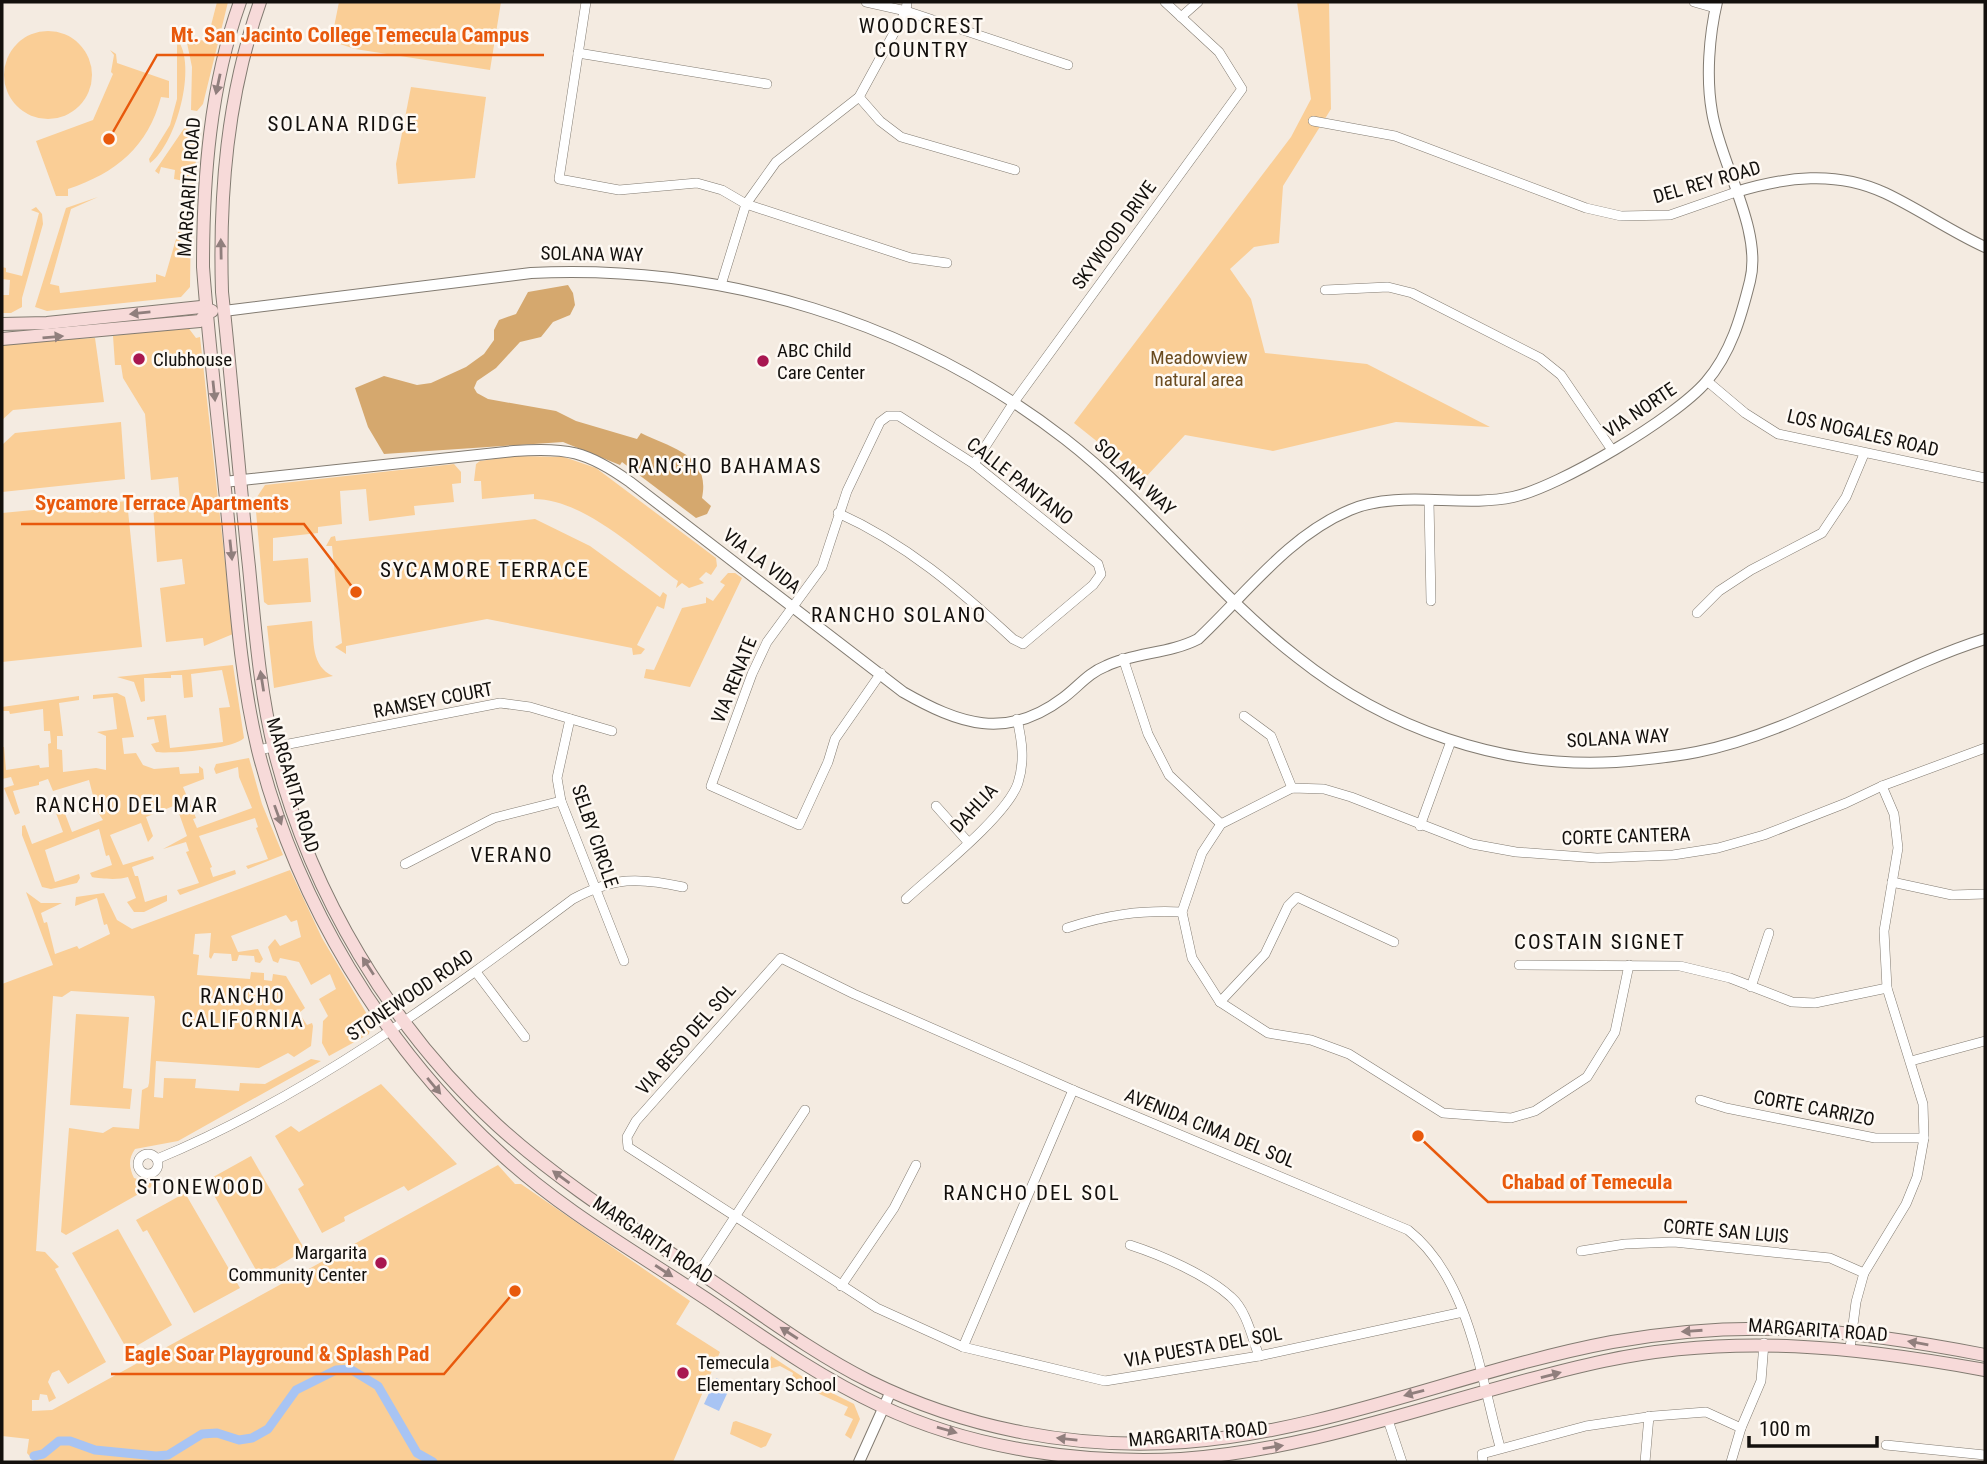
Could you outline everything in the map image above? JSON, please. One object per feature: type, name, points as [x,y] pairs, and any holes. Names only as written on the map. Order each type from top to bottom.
[{"type":"main road","name":"MARGARITA ROAD","points":[[240,2],[213,108],[206,168],[203,267],[241,649],[258,750],[284,829],[315,903],[391,1033],[440,1095],[519,1169],[551,1195],[814,1370],[883,1407],[921,1423],[989,1443],[1039,1453],[1132,1461],[1197,1458],[1279,1446],[1388,1420],[1604,1361],[1668,1350],[1764,1343],[1850,1348],[1985,1370]]},
{"type":"main road","name":"MARGARITA ROAD","points":[[260,2],[238,80],[227,140],[221,215],[224,311],[240,480],[260,670],[274,748],[295,819],[319,879],[349,936],[405,1023],[457,1086],[526,1150],[604,1208],[813,1348],[891,1391],[965,1418],[1041,1437],[1104,1443],[1179,1443],[1225,1438],[1283,1427],[1606,1343],[1672,1333],[1739,1328],[1852,1332],[1985,1355]]},
{"type":"main road","name":"SOLANA WAY","points":[[2,324],[47,323],[201,307],[207,312],[224,311]]},
{"type":"main road","name":"SOLANA WAY","points":[[2,339],[105,332],[200,321],[207,312]]},
{"type":"street","points":[[586,2],[559,179],[619,190],[697,183],[722,190],[746,204],[911,258],[947,263]]},
{"type":"street","points":[[866,2],[907,6],[1068,65]]},
{"type":"street","points":[[1165,2],[1181,17],[1198,2]]},
{"type":"street","points":[[1694,2],[1716,5]]},
{"type":"street","name":"VIA NORTE","points":[[1237,603],[1304,534],[1352,508],[1395,501],[1513,497],[1612,450],[1687,401],[1707,381],[1733,340],[1751,276],[1750,242],[1712,113],[1709,67],[1716,5]]},
{"type":"street","points":[[721,285],[746,204],[776,162],[859,97],[907,6]]},
{"type":"street","name":"SKYWOOD DRIVE","points":[[974,464],[1014,402],[1242,89],[1219,52],[1181,17]]},
{"type":"street","points":[[578,53],[767,84]]},
{"type":"street","points":[[859,97],[880,121],[901,136],[1016,170]]},
{"type":"street","name":"DEL REY ROAD","points":[[1312,121],[1395,136],[1586,208],[1621,216],[1670,215],[1777,180],[1811,177],[1862,184],[1882,191],[1985,247]]},
{"type":"street","name":"SOLANA WAY","points":[[224,311],[531,272],[622,272],[721,285],[780,298],[850,320],[932,356],[1014,402],[1068,442],[1133,500],[1295,656],[1333,683],[1381,712],[1451,741],[1503,755],[1557,761],[1614,762],[1697,752],[1745,738],[1985,639]]},
{"type":"street","points":[[1325,290],[1388,287],[1412,293],[1540,358],[1561,374],[1612,450]]},
{"type":"street","name":"LOS NOGALES ROAD","points":[[1707,381],[1745,413],[1778,434],[1985,478]]},
{"type":"street","name":"VIA RENATE","points":[[881,673],[835,739],[799,825],[711,786],[752,674],[767,642],[822,567],[838,513],[880,422],[888,416],[899,416]]},
{"type":"street","name":"CALLE PANTANO","points":[[838,513],[880,532],[956,586],[1013,639],[1023,644],[1093,585],[1101,574],[1098,564],[974,464],[899,416]]},
{"type":"street","name":"VIA LA VIDA","points":[[224,482],[547,448],[578,452],[609,467],[631,482],[922,703],[966,722],[992,725],[1041,712],[1063,698],[1094,671],[1123,658],[1184,646],[1198,639],[1237,603]]},
{"type":"street","points":[[1697,613],[1719,591],[1751,570],[1822,533],[1846,496],[1864,454]]},
{"type":"street","points":[[1429,501],[1432,601]]},
{"type":"street","points":[[1123,658],[1148,734],[1169,775],[1221,824]]},
{"type":"street","name":"RAMSEY COURT","points":[[258,750],[500,702],[612,731]]},
{"type":"street","points":[[1244,716],[1271,736],[1292,788]]},
{"type":"street","name":"SELBY CIRCLE","points":[[570,719],[556,778],[561,802],[624,961]]},
{"type":"street","name":"DAHLIA","points":[[906,899],[994,818],[1017,786],[1023,749],[1017,719]]},
{"type":"street","points":[[1420,826],[1451,741]]},
{"type":"street","name":"CORTE CANTERA","points":[[1182,912],[1202,853],[1221,824],[1292,788],[1324,789],[1472,844],[1516,852],[1597,858],[1672,855],[1718,848],[1764,835],[1985,747]]},
{"type":"street","points":[[1850,1348],[1856,1302],[1864,1273],[1906,1205],[1917,1177],[1924,1138],[1923,1104],[1887,988],[1884,931],[1898,848],[1894,814],[1882,786]]},
{"type":"street","points":[[405,864],[494,818],[561,802]]},
{"type":"street","points":[[936,806],[968,842]]},
{"type":"street","name":"STONEWOOD ROAD","points":[[157,1160],[205,1139],[391,1033],[573,899],[594,888],[619,880],[648,879],[683,887]]},
{"type":"street","points":[[1892,882],[1952,895],[1985,894]]},
{"type":"street","points":[[1220,1002],[1265,954],[1288,906],[1297,897],[1394,942]]},
{"type":"street","points":[[1067,928],[1146,910],[1182,912],[1192,958],[1220,1002],[1268,1033],[1311,1040],[1349,1054],[1443,1113],[1511,1118],[1535,1111],[1587,1077],[1615,1032],[1629,965]]},
{"type":"street","points":[[1751,987],[1769,933]]},
{"type":"street","name":"AVENIDA CIMA DEL SOL","points":[[780,958],[854,995],[1073,1090],[1408,1230],[1427,1245],[1445,1269],[1463,1312],[1500,1447]]},
{"type":"street","name":"VIA BESO DEL SOL","points":[[628,1147],[627,1138],[636,1121],[780,958]]},
{"type":"street","points":[[1519,965],[1680,966],[1730,978],[1792,1002],[1815,1003],[1887,988]]},
{"type":"street","points":[[476,972],[525,1037]]},
{"type":"street","points":[[1911,1061],[1985,1041]]},
{"type":"street","points":[[963,1347],[1073,1090]]},
{"type":"street","name":"CORTE CARRIZO","points":[[1700,1100],[1875,1139],[1924,1138]]},
{"type":"street","points":[[689,1287],[805,1110]]},
{"type":"street","name":"VIA PUESTA DEL SOL","points":[[628,1147],[877,1308],[963,1347],[1105,1381],[1259,1356],[1463,1312]]},
{"type":"street","points":[[841,1286],[894,1208],[916,1165]]},
{"type":"street","name":"CORTE SAN LUIS","points":[[1581,1251],[1625,1244],[1674,1242],[1830,1258],[1864,1273]]},
{"type":"street","points":[[1130,1245],[1174,1263],[1232,1298],[1244,1315],[1259,1356]]},
{"type":"street","points":[[1731,1462],[1741,1428],[1761,1381],[1764,1343]]},
{"type":"street","points":[[859,1462],[891,1391]]},
{"type":"street","points":[[1483,1458],[1500,1447],[1586,1426],[1649,1416],[1706,1412],[1741,1428]]},
{"type":"street","points":[[1646,1462],[1649,1416]]},
{"type":"street","points":[[1388,1420],[1402,1462]]},
{"type":"street","points":[[1886,1445],[1985,1455]]},
{"type":"green space","points":[[217,2],[228,2],[203,104],[197,111],[191,110],[192,67],[186,38],[207,41]]},
{"type":"green space","points":[[339,2],[501,2],[490,70],[355,49],[325,39],[326,35],[332,37]]},
{"type":"green space","name":"Meadowview natural area","points":[[1297,2],[1329,2],[1331,109],[1283,186],[1279,243],[1254,247],[1230,269],[1251,299],[1265,353],[1367,364],[1490,427],[1396,422],[1273,451],[1185,435],[1144,479],[1074,423],[1291,137],[1311,99]]},
{"type":"green space","points":[[48,31],[65,34],[79,44],[89,58],[92,75],[89,92],[79,106],[65,116],[48,119],[31,116],[17,106],[7,92],[4,75],[7,58],[17,44],[31,34]]},
{"type":"green space","points":[[177,39],[183,51],[185,67],[181,104],[168,140],[150,163],[149,159],[170,125],[177,99]]},
{"type":"green space","points":[[110,50],[116,54],[117,63],[169,81],[169,98],[161,97],[148,130],[128,156],[101,175],[68,189],[68,196],[56,196],[36,141],[93,120],[113,74],[111,72],[114,55]]},
{"type":"green space","points":[[411,87],[486,97],[475,178],[398,184],[396,164]]},
{"type":"green space","points":[[185,127],[193,128],[198,138],[191,213],[190,287],[181,297],[47,311],[35,307],[66,208],[98,197],[71,209],[50,284],[59,286],[60,293],[156,282],[156,274],[165,277],[181,222],[184,181],[174,179],[175,170],[161,167],[159,174],[155,171]]},
{"type":"green space","points":[[36,207],[42,214],[43,224],[22,298],[22,307],[11,313],[2,313],[2,295],[9,295],[10,280],[2,279],[2,267],[6,268],[6,272],[22,276],[39,213],[31,210]]},
{"type":"green space","points":[[187,326],[196,338],[200,337],[233,634],[204,646],[203,638],[166,642],[160,588],[185,584],[182,559],[157,562],[153,504],[180,501],[178,477],[151,480],[145,414],[123,378],[121,365],[115,365],[113,336]]},
{"type":"green space","points":[[95,338],[104,402],[13,410],[2,420],[2,342]]},
{"type":"green space","points":[[121,422],[125,479],[2,492],[2,445],[15,433]]},
{"type":"green space","points":[[515,456],[564,457],[596,468],[716,558],[717,566],[711,575],[706,572],[699,579],[704,583],[689,588],[682,583],[676,588],[678,581],[629,543],[572,508],[553,501],[534,499],[534,494],[482,499],[481,481],[474,481],[476,464],[480,461]]},
{"type":"green space","points":[[454,464],[461,472],[461,483],[452,484],[454,502],[414,506],[415,515],[369,521],[366,489],[340,491],[342,524],[318,527],[318,533],[273,538],[273,561],[308,558],[311,602],[268,605],[264,602],[255,500],[265,485]]},
{"type":"green space","points":[[127,501],[142,647],[2,662],[2,513]]},
{"type":"green space","points":[[535,519],[590,546],[660,597],[663,592],[667,595],[664,609],[657,606],[637,645],[645,649],[641,654],[633,655],[632,648],[487,619],[346,646],[346,654],[335,647],[342,643],[332,546],[326,546],[331,537],[335,536],[336,541]]},
{"type":"green space","points":[[728,573],[735,573],[742,578],[690,687],[644,678],[646,669],[654,670],[682,608],[706,603],[706,597],[713,601],[725,585],[720,582]]},
{"type":"green space","points":[[312,621],[317,660],[326,672],[333,676],[274,688],[267,626]]},
{"type":"green space","points":[[233,665],[244,738],[216,748],[188,751],[156,752],[151,744],[159,742],[154,719],[147,720],[147,717],[166,715],[170,748],[223,742],[219,708],[230,707],[222,670],[191,674],[193,697],[184,698],[182,675],[171,675],[171,678],[144,678],[145,701],[141,702],[134,682],[117,677]]},
{"type":"green space","points":[[117,693],[125,697],[134,737],[122,738],[124,754],[136,753],[143,765],[154,769],[179,767],[180,774],[199,773],[199,766],[203,769],[204,779],[183,787],[196,818],[193,819],[197,828],[252,808],[239,777],[238,767],[216,774],[214,769],[216,764],[249,758],[262,804],[283,855],[248,869],[246,866],[268,859],[255,818],[199,836],[212,867],[213,877],[235,870],[236,874],[180,895],[177,890],[199,883],[186,852],[189,851],[186,842],[163,849],[187,836],[176,805],[146,817],[153,836],[148,842],[141,823],[110,835],[123,865],[153,856],[154,859],[132,867],[135,876],[138,876],[145,902],[167,895],[167,901],[144,912],[134,912],[127,902],[136,898],[128,877],[92,877],[90,873],[112,865],[109,855],[106,856],[99,829],[45,850],[55,882],[79,874],[80,878],[77,883],[51,889],[42,887],[22,835],[22,826],[25,825],[32,844],[63,832],[56,813],[64,811],[72,832],[103,820],[97,811],[89,780],[53,791],[48,779],[39,782],[39,785],[13,791],[20,813],[15,815],[4,788],[14,785],[11,777],[2,779],[2,747],[6,770],[39,765],[40,768],[49,767],[50,731],[44,731],[43,709],[10,714],[9,711],[2,711],[2,707],[79,696],[79,700],[59,703],[63,736],[57,736],[57,749],[62,750],[63,772],[96,768],[106,770],[106,736],[97,732],[117,729],[113,697],[93,699],[93,695]]},
{"type":"green space","points":[[290,870],[322,938],[371,1021],[369,1034],[329,1056],[322,1043],[323,1021],[328,1016],[319,999],[336,989],[330,974],[311,985],[299,962],[280,958],[278,963],[273,961],[268,947],[275,939],[280,946],[301,937],[297,920],[291,922],[286,915],[231,936],[238,952],[258,949],[263,959],[260,963],[255,962],[254,956],[239,955],[237,961],[232,961],[231,954],[214,953],[211,959],[211,933],[195,934],[193,954],[199,955],[197,975],[250,979],[251,972],[264,973],[264,980],[272,981],[273,974],[286,976],[305,1008],[299,1013],[307,1025],[312,1023],[311,1046],[294,1057],[288,1053],[259,1068],[156,1061],[154,1097],[163,1098],[164,1078],[196,1079],[195,1088],[239,1091],[240,1083],[265,1084],[311,1059],[321,1061],[178,1141],[135,1149],[130,1163],[134,1178],[153,1184],[151,1187],[66,1235],[61,1232],[69,1128],[103,1133],[113,1127],[139,1129],[142,1090],[148,1087],[149,1083],[155,1001],[154,996],[71,991],[62,997],[53,996],[36,1251],[45,1252],[59,1267],[55,1269],[106,1362],[68,1384],[59,1370],[52,1373],[48,1382],[56,1398],[49,1402],[47,1395],[40,1394],[39,1400],[32,1400],[32,1411],[52,1410],[498,1165],[515,1184],[521,1184],[690,1301],[676,1324],[720,1352],[673,1462],[35,1462],[27,1453],[29,1439],[2,1436],[2,984],[53,965],[26,892],[41,903],[62,903],[41,913],[44,923],[47,922],[55,954],[77,946],[79,949],[110,934],[107,924],[104,925],[97,898],[75,906],[76,897],[104,893],[117,920],[132,929]]},
{"type":"green space","points":[[76,1014],[129,1017],[123,1088],[132,1089],[130,1109],[70,1105]]},
{"type":"green space","points":[[381,1084],[457,1164],[408,1191],[404,1186],[344,1217],[345,1221],[322,1233],[298,1189],[304,1185],[275,1136],[291,1126],[299,1132]]},
{"type":"green space","points":[[251,1156],[305,1250],[260,1277],[206,1181]]},
{"type":"green space","points":[[185,1193],[240,1288],[194,1313],[147,1230],[143,1232],[136,1220]]},
{"type":"green space","points":[[118,1229],[172,1325],[128,1351],[72,1253]]},
{"type":"green space","points":[[771,1356],[812,1383],[854,1404],[860,1419],[851,1439],[845,1435],[853,1419],[844,1415],[848,1407],[791,1381],[793,1373],[780,1366],[768,1369]]},
{"type":"green space","points":[[733,1422],[772,1434],[766,1446],[761,1448],[730,1434]]},
{"type":"shaded area","points":[[568,285],[575,305],[570,315],[553,322],[541,337],[520,342],[496,368],[477,381],[474,388],[477,393],[488,399],[556,411],[576,421],[637,439],[641,433],[675,449],[694,462],[700,471],[703,483],[702,498],[711,506],[707,514],[696,518],[622,462],[620,465],[563,442],[384,454],[368,427],[355,388],[384,376],[417,385],[431,383],[466,367],[484,354],[494,340],[494,330],[499,320],[516,314],[528,292]]},
{"type":"water","points":[[716,1378],[731,1385],[719,1411],[704,1404]]},
{"type":"waterway","points":[[34,1456],[43,1454],[59,1441],[70,1441],[95,1450],[156,1456],[168,1455],[202,1434],[217,1433],[239,1440],[252,1438],[268,1429],[296,1390],[336,1370],[350,1369],[378,1386],[417,1453],[433,1462]]},
{"type":"place","name":"Mt. San Jacinto College Temecula Campus","points":[[109,139]]},
{"type":"place","name":"Clubhouse","points":[[139,359]]},
{"type":"place","name":"ABC Child Care Center","points":[[763,361]]},
{"type":"place","name":"Sycamore Terrace Apartments","points":[[356,592]]},
{"type":"place","name":"Chabad of Temecula","points":[[1418,1136]]},
{"type":"place","name":"Margarita Community Center","points":[[381,1263]]},
{"type":"place","name":"Eagle Soar Playground & Splash Pad","points":[[515,1291]]},
{"type":"place","name":"Temecula Elementary School","points":[[683,1373]]},
{"type":"district","name":"WOODCREST COUNTRY","points":[[922,38]]},
{"type":"district","name":"SOLANA RIDGE","points":[[343,124]]},
{"type":"district","name":"RANCHO BAHAMAS","points":[[725,466]]},
{"type":"district","name":"SYCAMORE TERRACE","points":[[485,570]]},
{"type":"district","name":"RANCHO SOLANO","points":[[899,615]]},
{"type":"district","name":"RANCHO DEL MAR","points":[[127,805]]},
{"type":"district","name":"VERANO","points":[[512,855]]},
{"type":"district","name":"COSTAIN SIGNET","points":[[1600,942]]},
{"type":"district","name":"RANCHO CALIFORNIA","points":[[243,1008]]},
{"type":"district","name":"STONEWOOD","points":[[201,1187]]},
{"type":"district","name":"RANCHO DEL SOL","points":[[1032,1193]]}]
